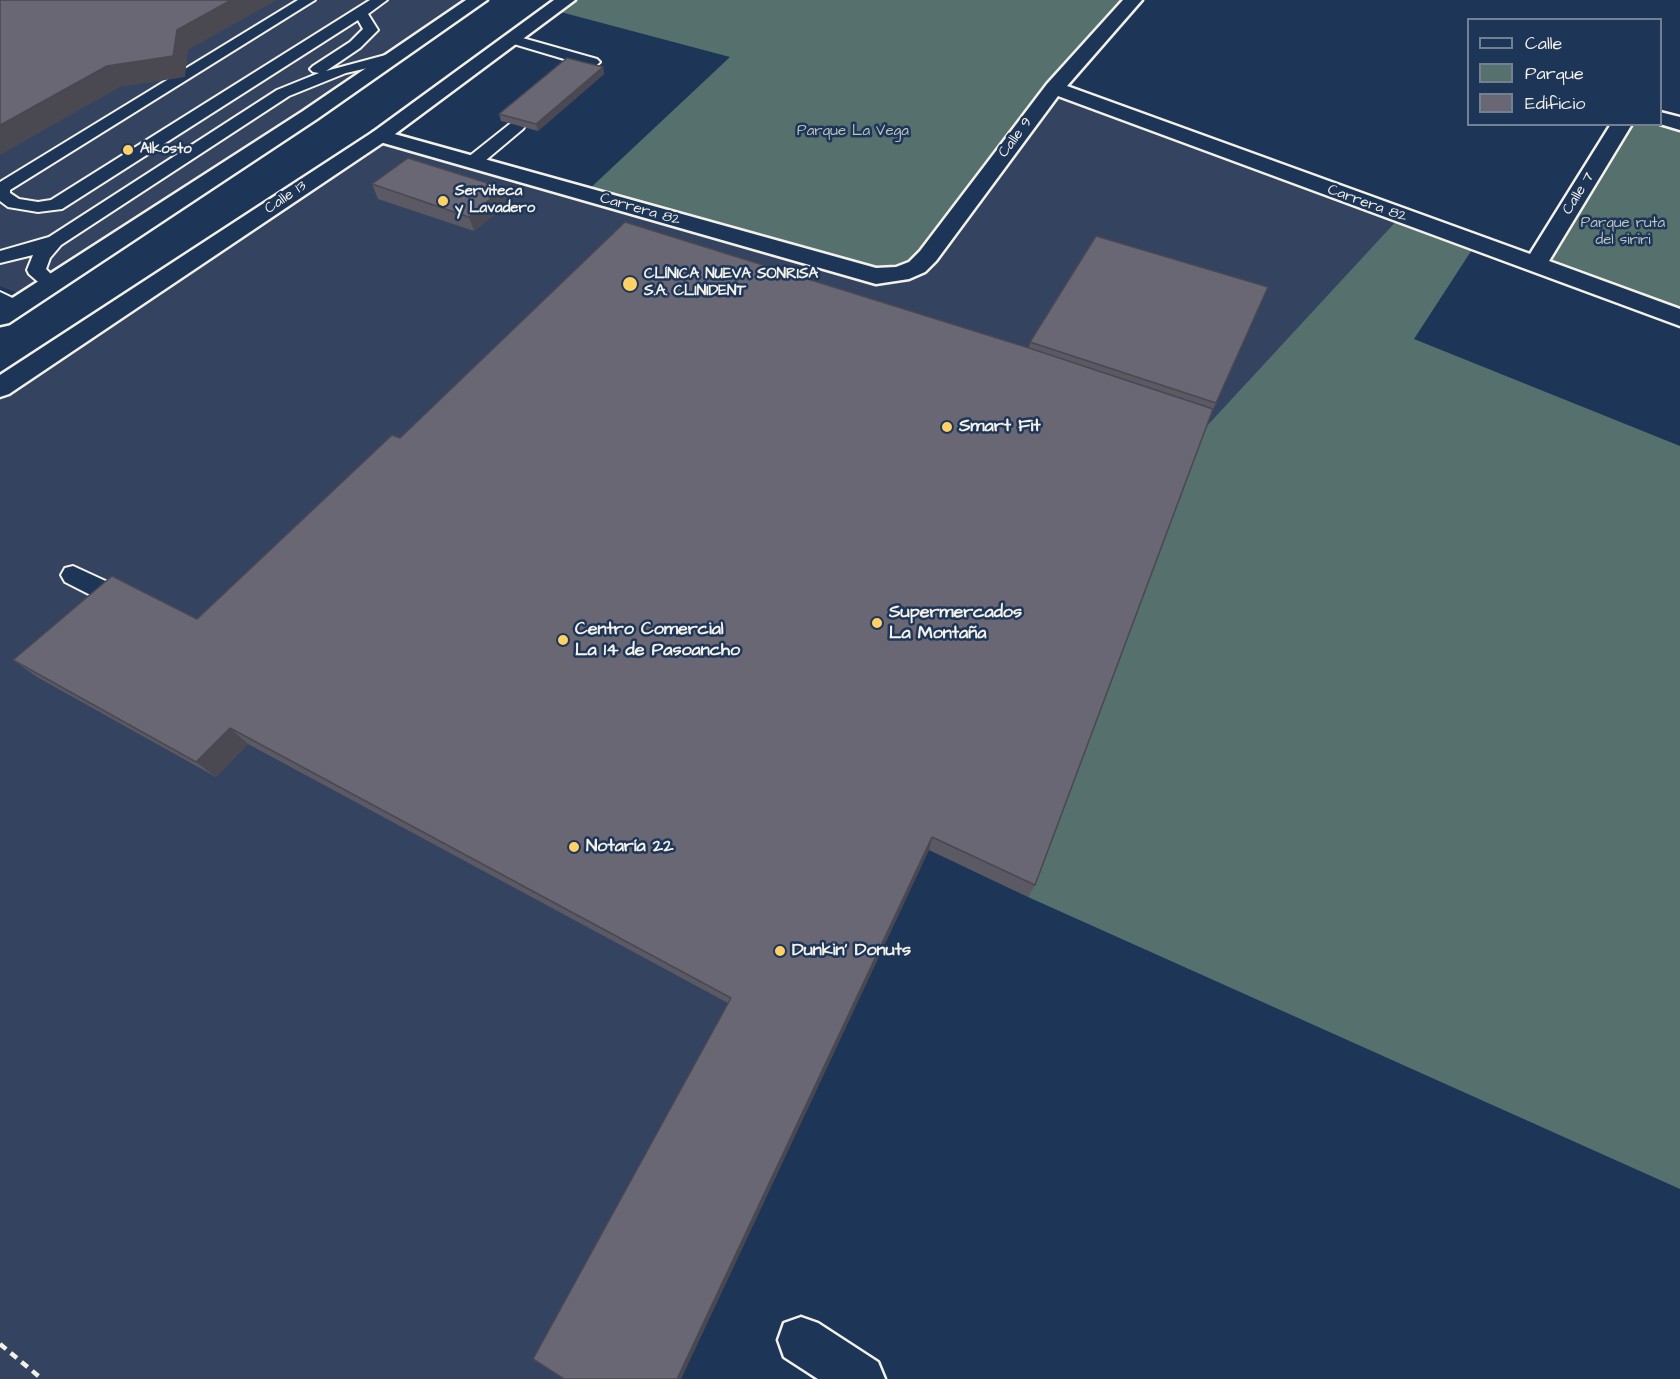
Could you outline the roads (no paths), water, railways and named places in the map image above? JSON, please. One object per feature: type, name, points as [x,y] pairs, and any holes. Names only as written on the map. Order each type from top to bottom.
[{"type":"street","points":[[3,311],[51,284],[478,0]]},
{"type":"street","name":"Calle 13","points":[[0,388],[380,136],[566,0]]},
{"type":"street","name":"Calle 9","points":[[900,274],[917,267],[928,256],[1054,88],[1133,0]]},
{"type":"street","name":"Carrera 82","points":[[1054,88],[1680,318]]},
{"type":"street","points":[[1662,119],[1680,124]]},
{"type":"street","name":"Calle 7","points":[[1536,264],[1621,126]]},
{"type":"street","name":"Carrera 82","points":[[380,136],[876,276],[900,274]]},
{"type":"street","points":[[801,1340],[861,1379]]},
{"type":"lane","points":[[308,0],[1,188],[2,195],[14,203],[38,207],[56,205],[380,0]]},
{"type":"lane","points":[[51,284],[36,270],[41,256],[55,241],[355,45],[371,30],[360,13]]},
{"type":"lane","points":[[512,39],[592,62],[584,69]]},
{"type":"lane","points":[[282,93],[340,70],[393,58]]},
{"type":"lane","points":[[473,162],[517,126]]},
{"type":"lane","points":[[0,257],[55,241]]},
{"type":"lane","points":[[73,575],[146,611]]},
{"type":"place","name":"Alkosto","points":[[128,150]]},
{"type":"place","name":"Serviteca y Lavadero","points":[[443,201]]},
{"type":"place","name":"CLÍNICA NUEVA SONRISA S.A. CLINIDENT","points":[[630,284]]},
{"type":"place","name":"Smart Fit","points":[[947,427]]},
{"type":"place","name":"Supermercados La Montaña","points":[[877,623]]},
{"type":"place","name":"Centro Comercial La 14 de Pasoancho","points":[[563,640]]},
{"type":"place","name":"Notaría 22","points":[[574,847]]},
{"type":"place","name":"Dunkin' Donuts","points":[[780,951]]},
{"type":"park label","name":"Parque La Vega","points":[[853,132]]},
{"type":"park label","name":"Parque ruta del siriri","points":[[1623,232]]}]
